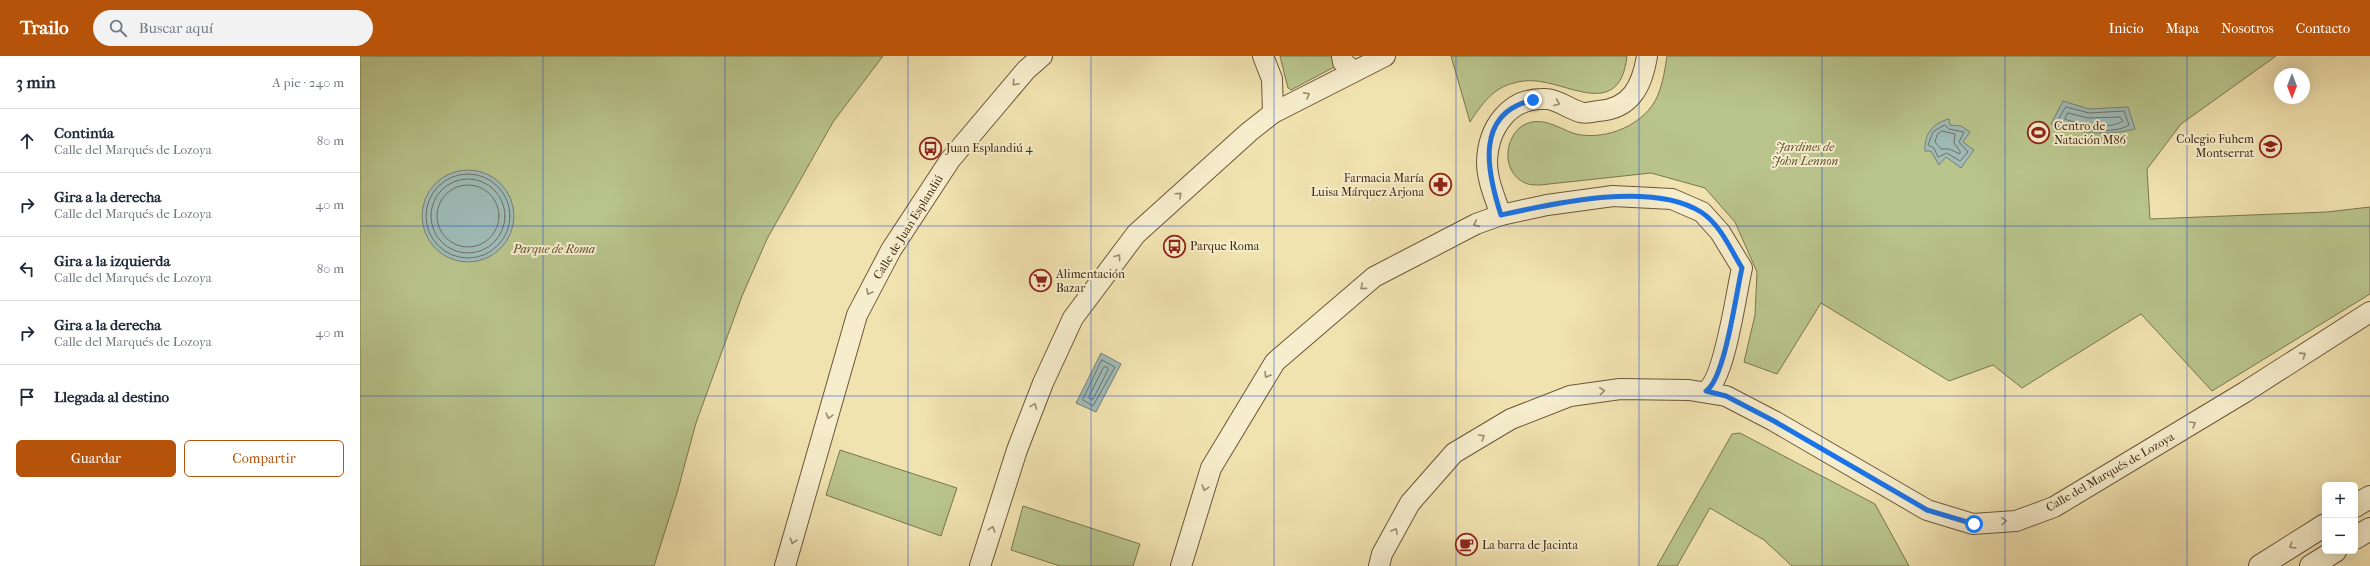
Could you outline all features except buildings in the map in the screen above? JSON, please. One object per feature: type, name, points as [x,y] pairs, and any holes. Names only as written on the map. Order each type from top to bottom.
[{"type":"street","name":"Calle de Juan Esplandiú","points":[[785,566],[859,311],[891,250],[950,160],[1026,70],[1042,56]]},
{"type":"street","points":[[1263,56],[1272,79],[1273,113]]},
{"type":"street","points":[[980,566],[1031,413],[1073,318],[1136,234],[1249,132],[1273,113],[1347,63],[1385,56]]},
{"type":"street","points":[[1501,215],[1492,187],[1487,162],[1493,130],[1503,114],[1521,103],[1547,99],[1581,113],[1609,111],[1623,105],[1634,96],[1642,81],[1647,56]]},
{"type":"street","points":[[1181,566],[1211,468],[1275,362],[1374,277],[1476,224],[1501,215],[1547,205],[1613,196],[1672,199],[1702,212],[1720,232],[1742,268],[1728,338],[1717,376],[1711,388],[1706,391]]},
{"type":"street","name":"Calle del Marqués de Lozoya","points":[[1379,566],[1382,554],[1410,503],[1454,453],[1510,419],[1548,403],[1595,391],[1620,389],[1706,391],[1726,396],[1774,421],[1927,510],[1974,524],[2016,520],[2054,507],[2245,392],[2370,312]]},
{"type":"street","points":[[2358,504],[2370,497]]},
{"type":"street","points":[[2260,566],[2322,527]]},
{"type":"street","points":[[2358,536],[2370,529]]},
{"type":"street","points":[[2311,566],[2330,554]]},
{"type":"green space","name":"Parque de Roma","points":[[360,56],[883,56],[833,122],[767,239],[742,296],[696,423],[677,493],[654,566],[360,566]]},
{"type":"green space","points":[[1280,56],[1332,56],[1336,66],[1291,90],[1288,88]]},
{"type":"green space","points":[[1451,56],[1627,56],[1623,75],[1615,87],[1604,92],[1592,93],[1578,91],[1550,83],[1536,81],[1519,82],[1500,88],[1483,103],[1470,122]]},
{"type":"green space","name":"Jardines de John Lennon","points":[[1667,56],[2276,56],[2181,124],[2147,169],[2150,219],[2327,212],[2370,207],[2370,294],[2212,391],[2141,314],[2022,388],[1993,365],[1949,381],[1821,303],[1777,374],[1744,362],[1755,315],[1757,272],[1735,222],[1705,188],[1651,173],[1532,185],[1525,183],[1516,177],[1511,169],[1508,160],[1508,150],[1511,140],[1516,132],[1523,126],[1532,122],[1544,122],[1576,134],[1588,136],[1612,132],[1635,122],[1652,105],[1658,95],[1663,80]]},
{"type":"green space","points":[[1740,433],[1875,504],[1909,566],[1792,566],[1764,540],[1710,508],[1677,566],[1657,566],[1732,434]]},
{"type":"green space","points":[[840,450],[957,488],[941,536],[826,495]]},
{"type":"green space","points":[[1023,506],[1140,544],[1133,566],[1060,566],[1011,550]]},
{"type":"water","points":[[2063,101],[2089,109],[2128,107],[2135,129],[2113,133],[2093,133],[2072,130],[2051,124]]},
{"type":"water","points":[[1949,119],[1950,125],[1961,126],[1970,132],[1963,142],[1974,150],[1961,168],[1946,157],[1939,165],[1931,151],[1925,151],[1926,139],[1934,126]]},
{"type":"water","points":[[468,170],[485,174],[500,184],[510,199],[514,216],[510,233],[500,248],[485,258],[468,262],[451,258],[436,248],[426,233],[422,216],[426,199],[436,184],[451,174]]},
{"type":"water","points":[[1101,353],[1121,364],[1096,412],[1076,403]]},
{"type":"place","name":"Centro de Natación M86","points":[[2039,133]]},
{"type":"place","name":"Colegio Fuhem Montserrat","points":[[2270,146]]},
{"type":"place","name":"Juan Esplandiú 4","points":[[930,148]]},
{"type":"place","name":"Farmacia María Luisa Márquez Arjona","points":[[1440,185]]},
{"type":"place","name":"Parque Roma","points":[[1175,246]]},
{"type":"place","name":"Alimentación Bazar","points":[[1041,281]]},
{"type":"place","name":"La barra de Jacinta","points":[[1466,545]]},
{"type":"route","points":[[1533,100],[1521,103],[1503,114],[1493,130],[1487,162],[1492,187],[1501,215],[1547,205],[1613,196],[1672,199],[1702,212],[1720,232],[1742,268],[1728,338],[1717,376],[1711,388],[1706,391],[1726,396],[1774,421],[1927,510],[1974,524]]}]
